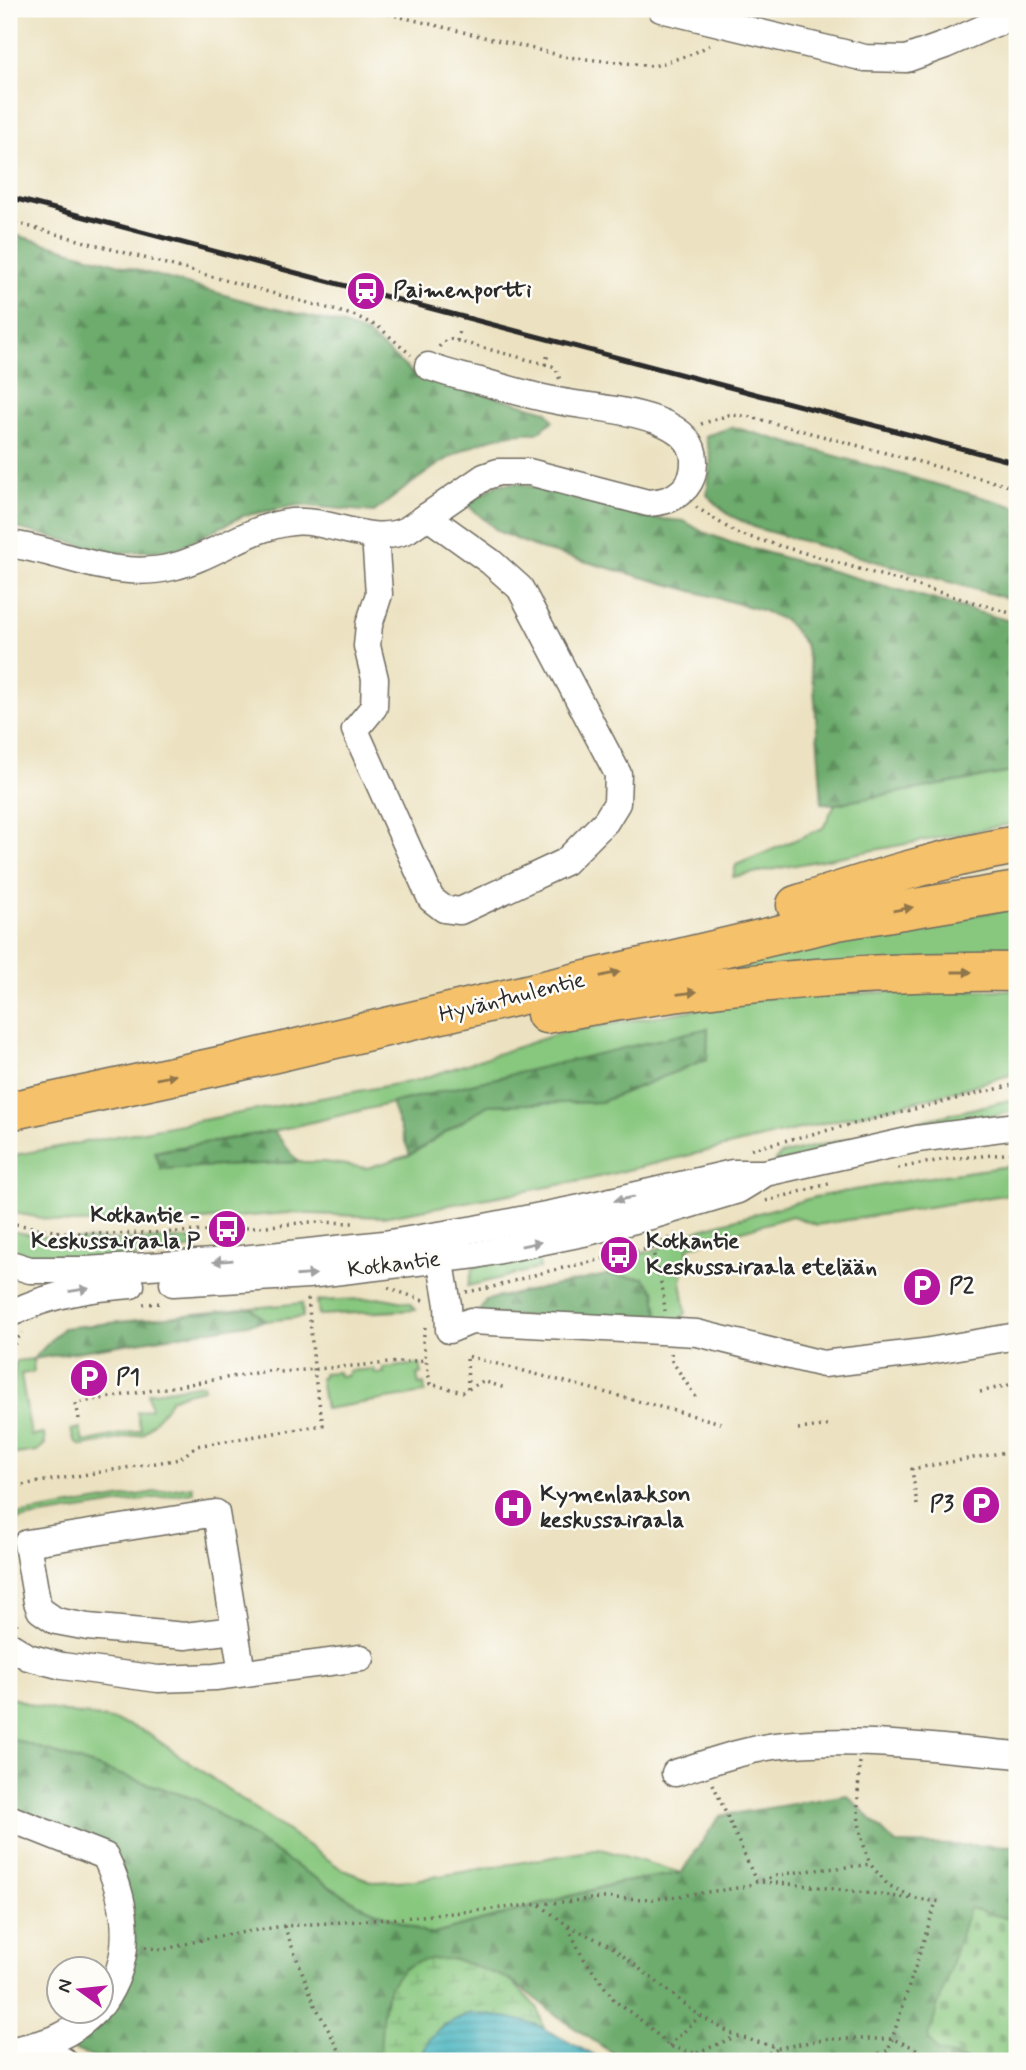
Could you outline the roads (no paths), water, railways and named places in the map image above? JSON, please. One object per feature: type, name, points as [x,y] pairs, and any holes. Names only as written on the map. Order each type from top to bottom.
[{"type":"highway","points":[[796,905],[903,870],[966,854],[1017,845]]},
{"type":"highway","name":"Hyväntuulentie","points":[[9,1085],[314,1019],[796,905],[944,876],[1017,865]]},
{"type":"highway","name":"Hyväntuulentie","points":[[9,1111],[233,1063],[837,921],[1017,891]]},
{"type":"highway","points":[[233,1063],[402,1041],[595,1005],[762,983],[899,973],[1017,972]]},
{"type":"street","points":[[661,9],[865,58],[906,59],[993,24],[1017,18]]},
{"type":"street","points":[[9,544],[116,570],[142,571],[190,562],[251,532],[294,522],[374,536],[396,535],[484,477],[498,472],[528,472],[648,503],[664,502],[679,495],[690,483],[695,453],[682,434],[657,421],[607,407],[554,401],[428,366]]},
{"type":"street","points":[[374,536],[379,594],[369,625],[367,646],[375,679],[374,707],[355,730],[431,899],[444,909],[460,911],[565,862],[606,821],[617,803],[618,774],[520,588],[491,562],[427,516]]},
{"type":"street","name":"Kotkantie","points":[[11,1263],[30,1270],[86,1270],[439,1247],[476,1255],[588,1233],[652,1216],[738,1190],[765,1173],[918,1139],[1016,1134]]},
{"type":"street","points":[[439,1247],[449,1330],[471,1321],[697,1333],[823,1364],[924,1352],[1017,1336]]},
{"type":"street","name":"Kotkantie","points":[[11,1314],[33,1303],[70,1291],[308,1275],[439,1247]]},
{"type":"street","points":[[11,1263],[20,1280],[21,1294],[11,1314]]},
{"type":"street","points":[[234,1630],[174,1636],[57,1621],[40,1609],[20,1577],[27,1543],[216,1514],[242,1672]]},
{"type":"street","points":[[9,1645],[28,1657],[62,1666],[158,1679],[202,1678],[361,1658]]},
{"type":"street","points":[[675,1773],[737,1753],[775,1746],[862,1742],[1017,1755]]},
{"type":"street","points":[[9,1818],[105,1856],[118,1884],[125,1943],[121,1970],[116,1979]]},
{"type":"street","points":[[19,2049],[65,2036],[80,2024]]},
{"type":"street","points":[[19,2049],[64,2061]]},
{"type":"water","points":[[471,2013],[535,2024],[604,2061],[421,2061],[428,2043],[438,2030]]},
{"type":"railway","points":[[9,197],[1017,463]]},
{"type":"place","name":"Paimenportti","points":[[366,291]]},
{"type":"place","name":"Kotkantie - Keskussairaala P","points":[[227,1229]]},
{"type":"place","name":"Kotkantie Keskussairaala etelään","points":[[619,1255]]},
{"type":"place","name":"P2","points":[[922,1287]]},
{"type":"place","name":"P1","points":[[89,1378]]},
{"type":"place","name":"P3","points":[[981,1505]]},
{"type":"place","name":"Kymenlaakson keskussairaala","points":[[513,1508]]}]
